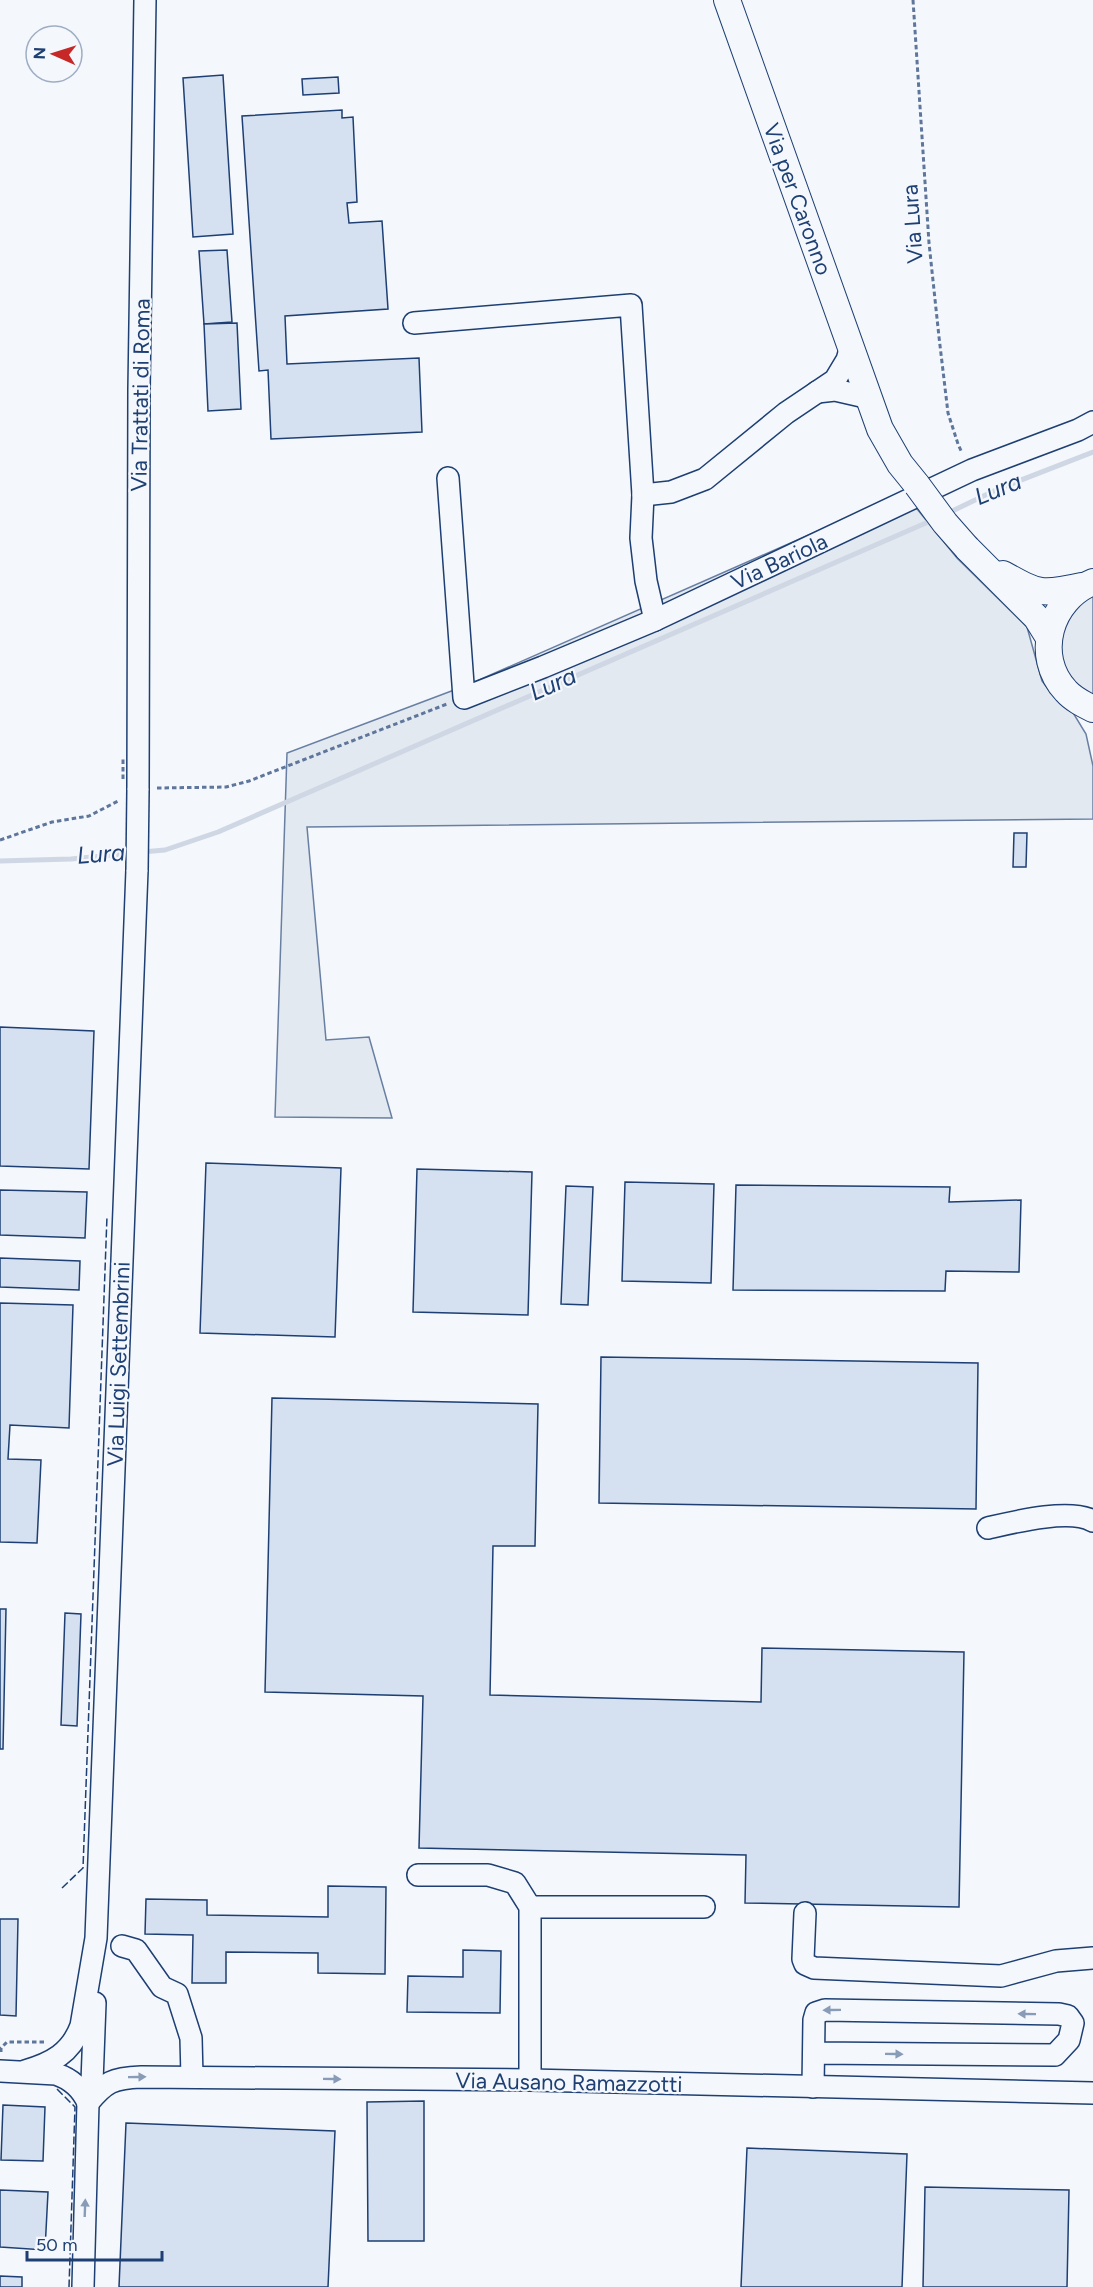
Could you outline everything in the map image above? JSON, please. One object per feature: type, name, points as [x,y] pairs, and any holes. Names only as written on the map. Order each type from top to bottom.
[{"type":"main road","name":"Via per Caronno","points":[[727,0],[880,429],[900,464],[945,523],[987,566]]},
{"type":"main road","points":[[987,566],[1032,590],[1050,593],[1090,582]]},
{"type":"main road","points":[[987,566],[1036,617],[1049,638]]},
{"type":"main road","points":[[1088,711],[1065,690],[1054,674],[1049,657],[1049,638],[1060,607],[1071,595],[1090,582]]},
{"type":"street","name":"Via Trattati di Roma","points":[[138,790],[139,400],[145,0]]},
{"type":"street","points":[[414,323],[631,305],[643,495],[641,538],[646,581],[655,620]]},
{"type":"street","points":[[643,495],[671,492],[705,479],[786,413],[834,380],[842,371],[851,346]]},
{"type":"street","points":[[817,392],[835,390],[870,398]]},
{"type":"street","name":"Via Bariola","points":[[464,698],[655,620],[972,470],[1078,430],[1093,422]]},
{"type":"street","points":[[448,478],[464,698]]},
{"type":"street","name":"Via Luigi Settembrini","points":[[82,2287],[88,2103],[92,2082],[97,1968],[96,1938],[137,870],[138,790]]},
{"type":"street","points":[[988,1528],[1046,1518],[1090,1515]]},
{"type":"street","points":[[418,1875],[488,1875],[515,1883],[530,1907],[530,2080]]},
{"type":"street","points":[[530,1907],[704,1907]]},
{"type":"street","points":[[805,1913],[803,1959],[805,1965],[814,1968],[1001,1977],[1056,1961],[1093,1958]]},
{"type":"street","name":"Via Luigi Settembrini","points":[[26,2071],[40,2067],[64,2054],[77,2037],[81,2026],[96,1938]]},
{"type":"street","points":[[122,1946],[136,1950],[162,1987],[177,1994],[191,2038],[192,2077]]},
{"type":"street","points":[[813,2087],[814,2053],[816,2013],[825,2010],[1059,2014],[1068,2016],[1073,2023],[1069,2040],[1055,2055],[814,2053]]},
{"type":"street","points":[[0,2071],[50,2073],[65,2077],[82,2092],[88,2103]]},
{"type":"street","name":"Via Ausano Ramazzotti","points":[[1060,2092],[1093,2076]]},
{"type":"street","name":"Via Ausano Ramazzotti","points":[[88,2103],[107,2083],[123,2077],[530,2080],[1093,2093]]},
{"type":"path","name":"Via Lura","points":[[913,0],[929,243],[948,412],[958,444]]},
{"type":"path","points":[[249,781],[464,698]]},
{"type":"path","points":[[0,840],[52,822]]},
{"type":"shaded area","points":[[904,493],[957,558],[1027,627],[1042,681],[1055,698],[1072,711],[1086,734],[1093,766],[1093,819],[307,827],[326,1040],[369,1037],[392,1118],[275,1117],[287,753],[470,684]]},
{"type":"shaded area","points":[[1093,595],[1093,695],[1078,686],[1068,674],[1062,660],[1061,646],[1063,631],[1070,617]]},
{"type":"building","points":[[223,75],[233,234],[193,237],[183,78]]},
{"type":"building","points":[[338,77],[339,93],[303,95],[302,79]]},
{"type":"building","points":[[342,110],[342,118],[353,117],[357,202],[347,203],[349,223],[382,221],[388,309],[285,316],[287,364],[419,358],[422,432],[271,439],[268,370],[259,371],[242,116]]},
{"type":"building","points":[[227,250],[232,322],[204,324],[199,251]]},
{"type":"building","points":[[237,323],[241,409],[208,411],[204,324]]},
{"type":"building","points":[[1014,833],[1027,833],[1026,867],[1013,867]]},
{"type":"building","points":[[0,1027],[94,1031],[89,1169],[0,1166]]},
{"type":"building","points":[[206,1163],[341,1168],[335,1337],[200,1333]]},
{"type":"building","points":[[417,1169],[532,1172],[528,1315],[413,1312]]},
{"type":"building","points":[[625,1182],[714,1184],[711,1283],[622,1281]]},
{"type":"building","points":[[736,1185],[950,1187],[949,1202],[1021,1200],[1019,1272],[946,1271],[945,1291],[733,1290]]},
{"type":"building","points":[[566,1186],[593,1187],[588,1305],[561,1304]]},
{"type":"building","points":[[0,1190],[87,1192],[85,1238],[0,1235]]},
{"type":"building","points":[[0,1258],[80,1261],[79,1290],[0,1287]]},
{"type":"building","points":[[0,1303],[73,1305],[69,1428],[10,1425],[8,1459],[41,1460],[37,1543],[0,1542]]},
{"type":"building","points":[[601,1357],[978,1363],[976,1509],[599,1503]]},
{"type":"building","points":[[272,1398],[538,1404],[535,1546],[493,1546],[490,1695],[761,1702],[762,1648],[964,1652],[959,1907],[745,1903],[746,1855],[419,1848],[423,1696],[265,1692]]},
{"type":"building","points":[[0,1609],[6,1609],[3,1749],[0,1749]]},
{"type":"building","points":[[65,1613],[81,1614],[77,1726],[61,1725]]},
{"type":"building","points":[[328,1886],[386,1887],[385,1974],[318,1973],[318,1953],[226,1952],[226,1983],[192,1983],[193,1935],[145,1934],[146,1899],[207,1900],[207,1915],[328,1917]]},
{"type":"building","points":[[0,1919],[18,1919],[16,2016],[0,2015]]},
{"type":"building","points":[[463,1950],[501,1951],[500,2013],[407,2012],[408,1976],[463,1977]]},
{"type":"building","points":[[424,2101],[424,2241],[368,2241],[367,2102]]},
{"type":"building","points":[[3,2105],[45,2107],[43,2161],[1,2160]]},
{"type":"building","points":[[126,2123],[335,2131],[328,2287],[119,2287]]},
{"type":"building","points":[[747,2148],[907,2154],[902,2287],[741,2287]]},
{"type":"building","points":[[925,2187],[1069,2190],[1067,2287],[923,2287]]},
{"type":"building","points":[[0,2190],[48,2192],[45,2250],[0,2247]]},
{"type":"building","points":[[0,2276],[22,2277],[22,2287],[0,2287]]},
{"type":"waterway","name":"Lura","points":[[946,514],[998,489],[1093,452]]},
{"type":"waterway","name":"Lura","points":[[142,852],[165,850],[218,832],[935,519]]},
{"type":"waterway","name":"Lura","points":[[0,861],[71,859],[133,853]]},
{"type":"fence","points":[[62,1888],[83,1868],[107,1216]]},
{"type":"fence","points":[[57,2089],[75,2107],[69,2287]]}]
